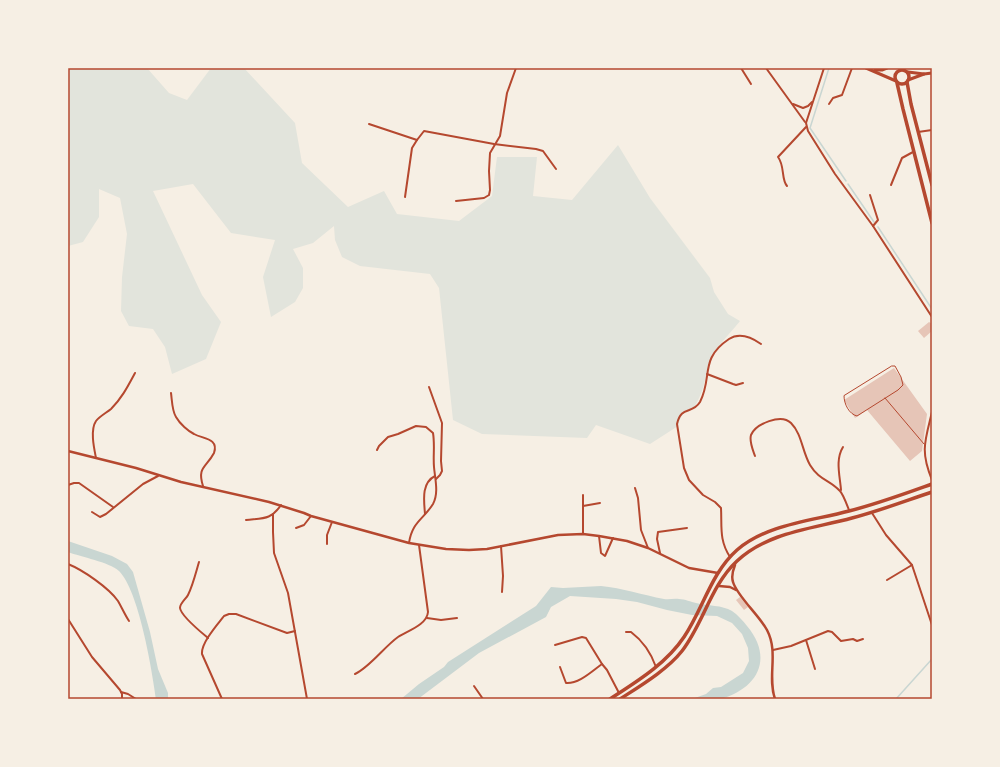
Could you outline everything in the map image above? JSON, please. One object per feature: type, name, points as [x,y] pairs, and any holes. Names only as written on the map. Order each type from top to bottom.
[{"type":"main road","points":[[866,68],[902,84],[924,74],[932,73]]},
{"type":"main road","points":[[873,70],[882,70],[887,68]]},
{"type":"main road","points":[[924,74],[902,69],[896,70],[894,77],[897,82],[932,223]]},
{"type":"main road","points":[[906,70],[909,76],[908,81],[911,104],[932,185]]},
{"type":"main road","points":[[610,699],[656,667],[676,649],[694,620],[718,573],[730,557],[750,541],[767,533],[791,525],[850,511],[891,499],[932,484]]},
{"type":"main road","points":[[620,699],[671,662],[681,652],[698,625],[719,586],[735,563],[758,546],[788,533],[871,513],[932,492]]},
{"type":"street","points":[[456,201],[484,198],[489,195],[490,153],[500,136],[507,93],[516,68]]},
{"type":"street","points":[[741,68],[751,84]]},
{"type":"street","points":[[766,68],[806,123]]},
{"type":"street","points":[[824,68],[806,127],[835,174],[873,226],[932,318]]},
{"type":"street","points":[[829,104],[833,98],[842,95],[852,68]]},
{"type":"street","points":[[792,103],[803,108],[813,102]]},
{"type":"street","points":[[369,124],[417,140]]},
{"type":"street","points":[[787,186],[784,180],[781,161],[778,157],[806,127]]},
{"type":"street","points":[[918,132],[932,130]]},
{"type":"street","points":[[405,197],[412,148],[424,132],[544,151],[556,169]]},
{"type":"street","points":[[891,185],[902,158],[914,152]]},
{"type":"street","points":[[870,195],[878,220],[873,226]]},
{"type":"street","points":[[730,557],[724,548],[721,536],[721,508],[715,502],[703,495],[689,480],[685,472],[677,427],[682,412],[694,409],[700,402],[709,364],[714,352],[720,346],[733,337],[738,336],[746,336],[761,344]]},
{"type":"street","points":[[96,458],[93,430],[96,422],[125,393],[135,373]]},
{"type":"street","points":[[707,374],[736,385],[743,383]]},
{"type":"street","points":[[429,387],[442,423],[442,471],[436,479]]},
{"type":"street","points":[[171,393],[174,412],[177,419],[194,434],[209,439],[214,444],[214,452],[201,472],[203,486]]},
{"type":"street","points":[[932,412],[924,444],[925,461],[932,480]]},
{"type":"street","points":[[755,456],[750,441],[751,436],[756,430],[772,421],[785,419],[798,431],[805,455],[814,470],[820,477],[841,491]]},
{"type":"street","points":[[377,450],[388,437],[416,426],[426,427],[433,433],[436,479],[434,502],[412,530],[409,543]]},
{"type":"street","points":[[843,447],[839,457],[838,471],[841,491],[850,511]]},
{"type":"street","points":[[68,451],[181,482],[281,505],[332,522],[409,543],[439,549],[469,550],[501,546],[558,535],[584,534],[613,538],[648,548],[688,568],[718,573]]},
{"type":"street","points":[[92,512],[100,516],[106,514],[134,493],[143,484],[160,475]]},
{"type":"street","points":[[425,514],[425,488],[429,480],[435,476]]},
{"type":"street","points":[[68,485],[79,483],[113,508]]},
{"type":"street","points":[[635,488],[638,498],[641,530],[648,548]]},
{"type":"street","points":[[584,495],[584,534]]},
{"type":"street","points":[[583,506],[600,503]]},
{"type":"street","points":[[246,520],[270,516],[281,505]]},
{"type":"street","points":[[871,513],[886,535],[912,565],[932,625]]},
{"type":"street","points":[[273,514],[272,532],[274,553],[288,593],[307,699]]},
{"type":"street","points":[[296,528],[304,525],[311,516]]},
{"type":"street","points":[[327,544],[327,535],[332,522]]},
{"type":"street","points":[[660,553],[656,536],[658,532],[687,528]]},
{"type":"street","points":[[599,536],[601,553],[605,556],[613,538]]},
{"type":"street","points":[[355,674],[364,668],[391,643],[417,626],[426,618],[428,612],[419,545]]},
{"type":"street","points":[[501,546],[503,580],[502,592]]},
{"type":"street","points":[[199,562],[188,594],[181,604],[180,609],[194,626],[208,638]]},
{"type":"street","points":[[735,563],[732,575],[736,590],[758,616],[771,639],[773,650],[773,681],[775,699]]},
{"type":"street","points":[[68,564],[79,569],[114,596],[118,600],[129,621]]},
{"type":"street","points":[[887,580],[912,565]]},
{"type":"street","points":[[719,586],[730,587],[736,590]]},
{"type":"street","points":[[222,699],[202,654],[203,646],[224,616],[232,613],[287,633],[295,631]]},
{"type":"street","points":[[426,618],[440,620],[457,618]]},
{"type":"street","points":[[68,619],[92,657],[121,692],[122,699]]},
{"type":"street","points":[[773,650],[783,648],[828,631],[832,632],[841,641],[853,639],[856,641],[863,639]]},
{"type":"street","points":[[626,632],[631,632],[644,643],[653,658],[656,667]]},
{"type":"street","points":[[555,645],[582,637],[586,638],[607,670],[619,693]]},
{"type":"street","points":[[806,640],[814,669]]},
{"type":"street","points":[[560,667],[566,683],[571,684],[602,664]]},
{"type":"street","points":[[474,686],[483,699]]},
{"type":"street","points":[[121,692],[136,699]]},
{"type":"lane","points":[[892,366],[895,366],[901,377],[903,385],[885,398],[857,416],[851,413],[844,400],[844,396],[892,366]]},
{"type":"lane","points":[[885,398],[924,444]]},
{"type":"shaded area","points":[[68,68],[147,68],[169,93],[187,100],[211,68],[244,68],[295,123],[302,163],[348,207],[384,191],[397,214],[459,221],[492,196],[497,157],[537,157],[533,196],[572,200],[618,145],[650,198],[710,278],[714,292],[728,314],[740,321],[711,357],[699,398],[694,407],[684,413],[678,426],[650,444],[596,425],[587,438],[482,434],[453,420],[439,288],[430,274],[360,266],[342,257],[335,240],[334,226],[313,243],[293,249],[303,268],[303,288],[295,302],[271,317],[263,277],[275,240],[231,233],[193,184],[153,191],[202,295],[221,322],[206,359],[172,374],[165,347],[153,329],[129,326],[121,311],[122,277],[127,234],[120,198],[99,189],[99,217],[83,242],[68,246]]},
{"type":"shaded area","points":[[68,541],[112,556],[127,564],[133,572],[150,632],[158,669],[168,693],[168,699],[156,699],[144,632],[133,595],[126,581],[119,571],[109,565],[68,552]]},
{"type":"shaded area","points":[[601,586],[664,599],[683,599],[732,611],[744,622],[755,638],[760,650],[758,671],[744,688],[733,694],[717,700],[692,699],[706,694],[713,688],[721,687],[743,673],[749,661],[748,648],[742,634],[732,623],[717,616],[692,615],[637,602],[570,596],[551,607],[546,617],[479,653],[418,699],[401,699],[419,684],[444,667],[448,662],[536,606],[551,587],[563,588]]},
{"type":"building","points":[[929,322],[932,324],[932,331],[924,338],[918,331]]},
{"type":"building","points":[[894,368],[927,414],[922,451],[910,461],[867,410],[855,418],[844,400]]},
{"type":"building","points":[[740,597],[748,607],[744,610],[736,600]]},
{"type":"waterway","points":[[829,68],[810,128],[846,181]]},
{"type":"waterway","points":[[848,184],[874,222]]},
{"type":"waterway","points":[[878,227],[932,309]]},
{"type":"waterway","points":[[932,436],[932,462]]},
{"type":"waterway","points":[[896,699],[932,659]]}]
